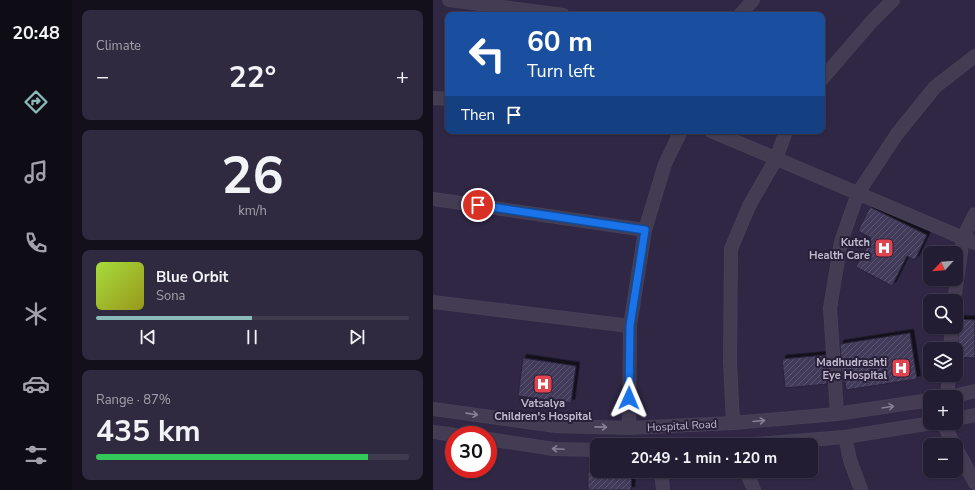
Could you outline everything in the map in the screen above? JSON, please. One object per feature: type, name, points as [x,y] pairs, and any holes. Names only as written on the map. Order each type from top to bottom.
[{"type":"street","points":[[449,0],[540,12]]},
{"type":"street","points":[[743,12],[753,0]]},
{"type":"street","points":[[825,76],[873,20],[893,0]]},
{"type":"street","points":[[837,414],[831,308],[841,242],[858,193],[897,134],[935,87],[975,56]]},
{"type":"street","points":[[433,98],[445,99]]},
{"type":"street","points":[[629,428],[630,326],[645,230],[665,164],[680,134]]},
{"type":"street","points":[[718,134],[975,243]]},
{"type":"street","points":[[733,423],[730,362],[731,250],[749,206],[776,159],[785,134]]},
{"type":"street","points":[[433,199],[645,230]]},
{"type":"street","points":[[955,294],[963,238],[975,214]]},
{"type":"street","points":[[433,302],[630,326]]},
{"type":"street","points":[[963,394],[975,391]]},
{"type":"street","name":"Hospital Road","points":[[433,409],[556,426],[629,428],[733,423],[837,414],[923,401]]},
{"type":"street","points":[[963,417],[975,414]]},
{"type":"street","points":[[818,439],[845,437],[923,424]]},
{"type":"street","points":[[433,432],[445,434]]},
{"type":"street","points":[[845,437],[850,460],[861,490]]},
{"type":"street","points":[[497,440],[554,449],[590,450]]},
{"type":"street","points":[[963,461],[975,483]]},
{"type":"street","points":[[662,478],[663,490]]},
{"type":"street","points":[[748,478],[754,490]]},
{"type":"building","points":[[870,207],[927,235],[915,260],[907,256],[892,286],[856,267],[871,238],[858,231]]},
{"type":"building","points":[[963,319],[975,320],[975,358],[963,357],[963,342],[958,342],[958,334],[963,334]]},
{"type":"building","points":[[910,333],[917,379],[846,390],[845,382],[842,382],[840,344]]},
{"type":"building","points":[[826,355],[827,384],[785,388],[782,359]]},
{"type":"building","points":[[523,358],[576,366],[571,403],[518,396]]},
{"type":"building","points":[[588,471],[590,471],[590,478],[632,478],[631,490],[588,490]]},
{"type":"place","name":"Kutch Health Care","points":[[884,248]]},
{"type":"place","name":"Madhudrashti Eye Hospital","points":[[901,368]]},
{"type":"place","name":"Vatsalya Children's Hospital","points":[[543,384]]},
{"type":"route","points":[[478,205],[645,230],[630,326],[629,398]]}]
